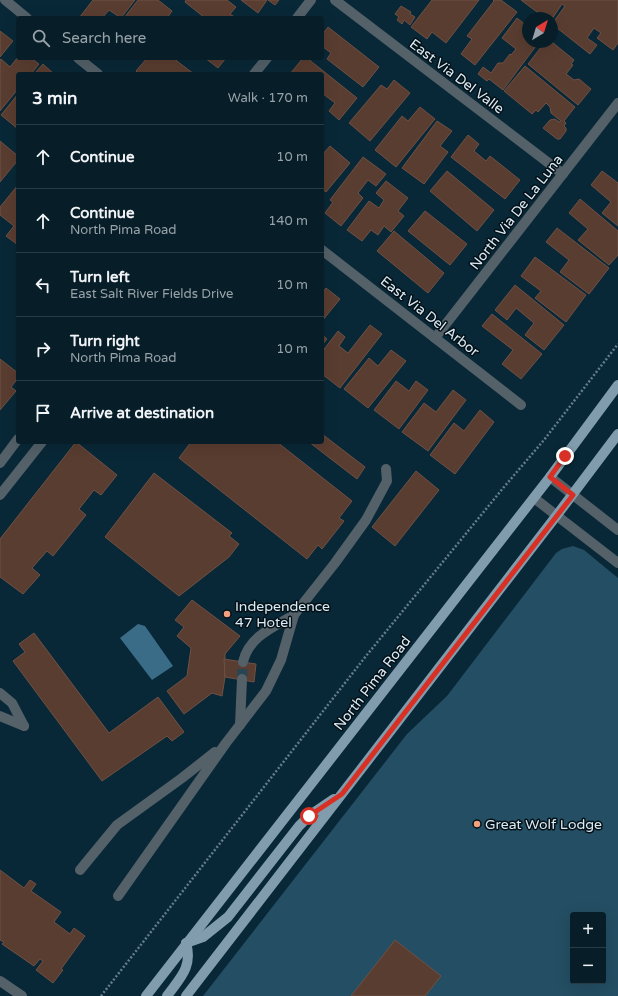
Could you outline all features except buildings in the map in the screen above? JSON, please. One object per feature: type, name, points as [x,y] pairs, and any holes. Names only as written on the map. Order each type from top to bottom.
[{"type":"main road","name":"North Pima Road","points":[[146,996],[534,498],[618,385]]},
{"type":"main road","points":[[186,996],[573,495],[618,434]]},
{"type":"main road","points":[[167,996],[186,970],[189,952],[186,944],[203,937],[228,917],[309,816],[342,794]]},
{"type":"street","points":[[5,0],[25,16]]},
{"type":"street","points":[[299,16],[311,0]]},
{"type":"street","name":"East Via Del Valle","points":[[335,0],[563,174]]},
{"type":"street","points":[[80,60],[96,72]]},
{"type":"street","points":[[256,72],[265,60]]},
{"type":"street","name":"North Via De La Luna","points":[[435,338],[618,103]]},
{"type":"street","name":"East Via Del Arbor","points":[[324,252],[521,405]]},
{"type":"street","points":[[0,463],[16,442]]},
{"type":"street","points":[[0,495],[40,444]]},
{"type":"street","points":[[243,662],[245,653],[257,637],[294,614],[335,563],[366,520],[387,481],[386,469]]},
{"type":"street","points":[[550,477],[618,530]]},
{"type":"street","points":[[534,498],[618,563]]},
{"type":"street","points":[[118,896],[226,742],[266,691],[282,660],[294,614]]},
{"type":"street","points":[[240,725],[242,679]]},
{"type":"street","points":[[0,693],[12,703],[24,726],[0,716]]},
{"type":"street","points":[[80,870],[117,825],[182,778],[226,742]]},
{"type":"street","points":[[0,981],[22,996]]},
{"type":"path","points":[[101,996],[366,656],[544,440],[618,344]]},
{"type":"shaded area","name":"Great Wolf Lodge","points":[[573,546],[584,550],[618,578],[618,996],[203,996],[407,734],[447,696],[556,553],[562,549]]},
{"type":"shaded area","points":[[138,624],[145,626],[173,666],[152,680],[120,638]]},
{"type":"tunnel","points":[[242,679],[243,662]]},
{"type":"place","name":"Independence 47 Hotel","points":[[227,614]]},
{"type":"place","name":"Great Wolf Lodge","points":[[477,824]]},
{"type":"route","points":[[309,816],[342,794],[573,495],[550,477],[565,456]]}]
